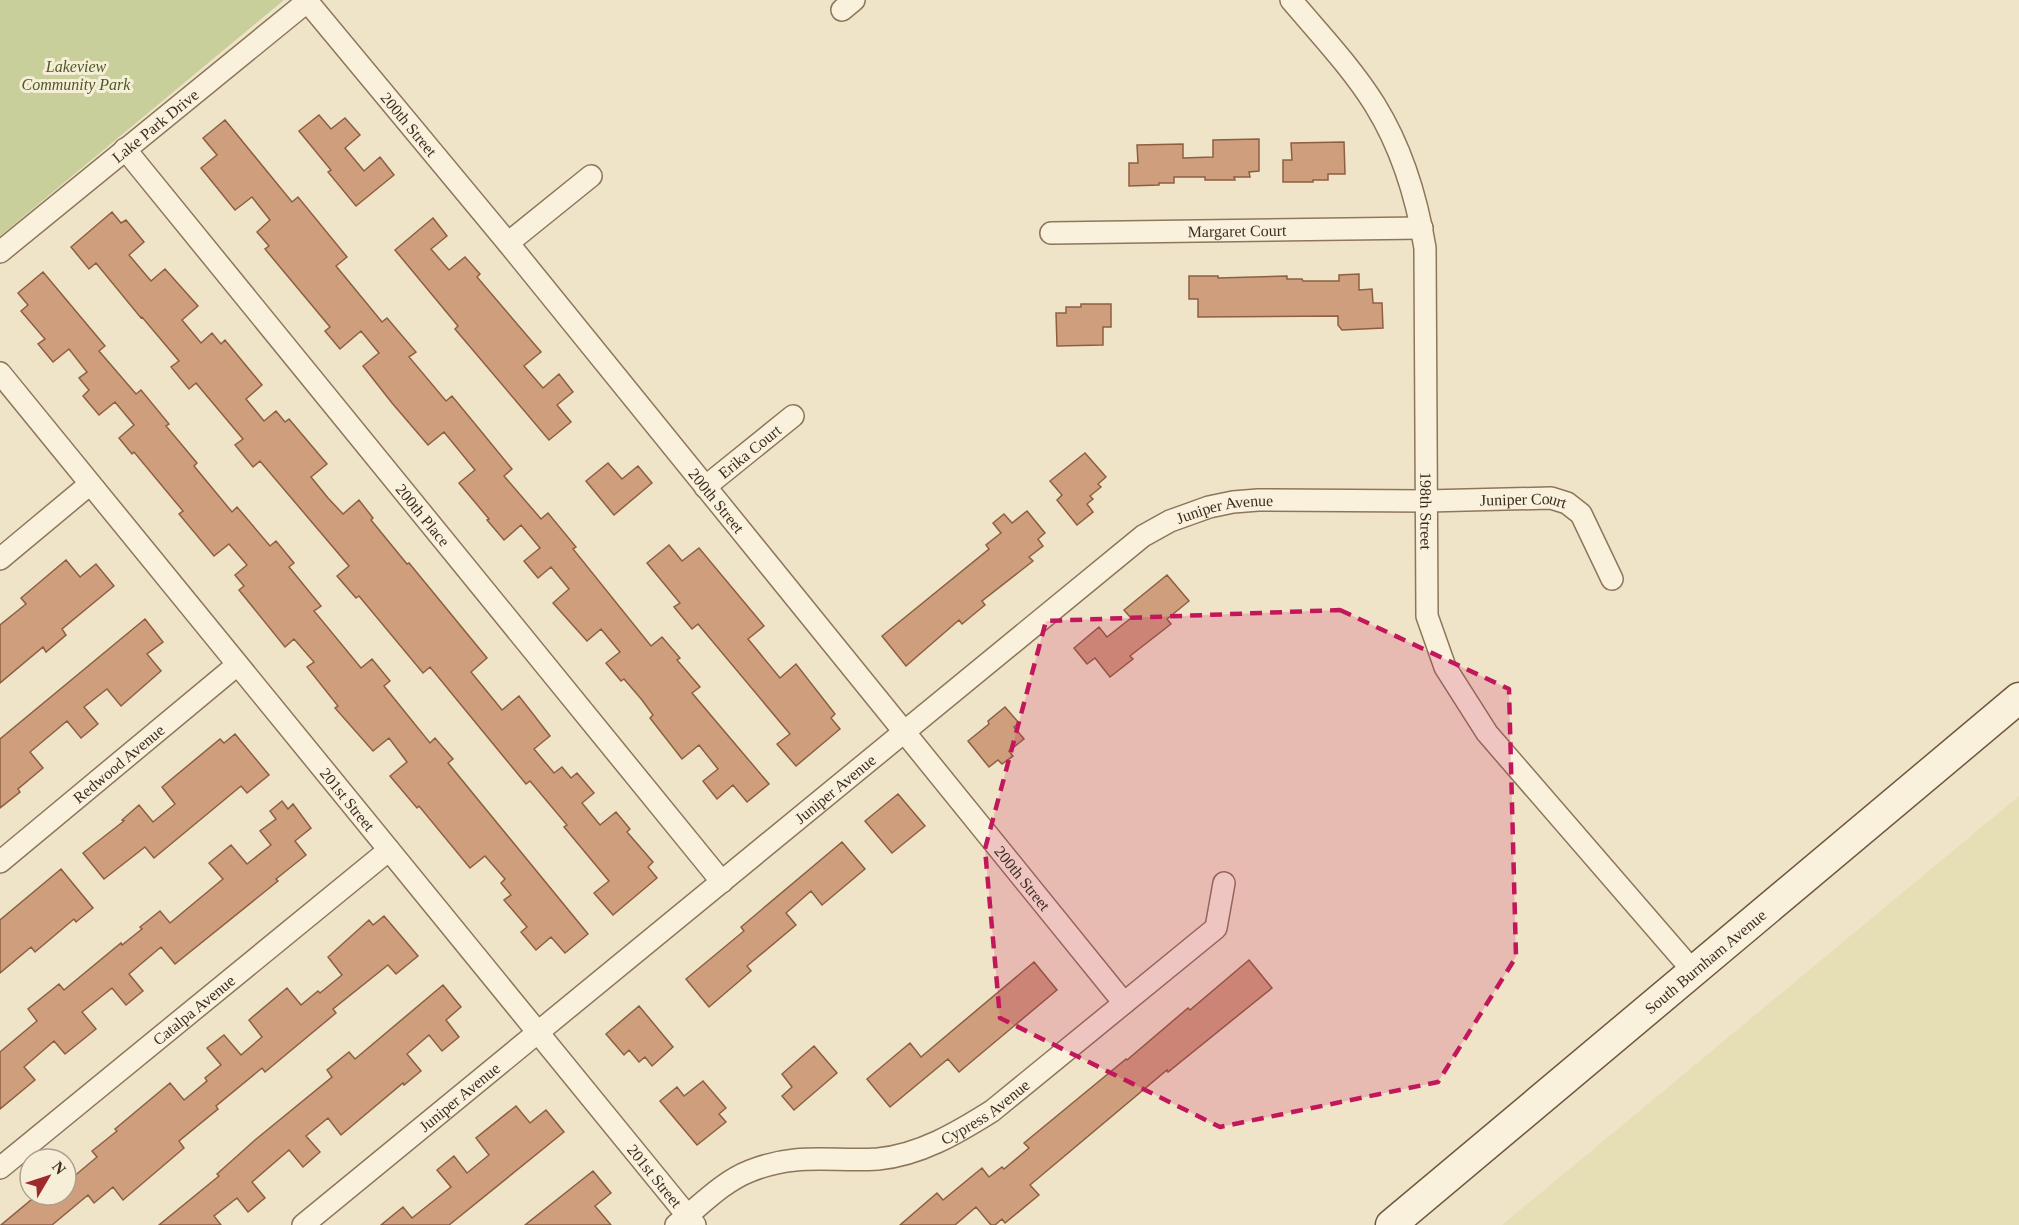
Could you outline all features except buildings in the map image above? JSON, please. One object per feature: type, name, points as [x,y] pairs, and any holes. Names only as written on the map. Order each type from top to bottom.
[{"type":"main road","name":"South Burnham Avenue","points":[[1391,1225],[2019,698]]},
{"type":"street","name":"198th Street","points":[[1291,0],[1375,104],[1406,171],[1422,228],[1425,248],[1427,616],[1445,667],[1487,733],[1693,971]]},
{"type":"street","name":"Lake Park Drive","points":[[0,252],[308,1]]},
{"type":"street","name":"200th Street","points":[[308,1],[508,243],[1124,1003]]},
{"type":"street","name":"200th Place","points":[[125,149],[722,882]]},
{"type":"street","points":[[508,243],[591,176]]},
{"type":"street","name":"Margaret Court","points":[[1051,234],[1422,228]]},
{"type":"street","name":"201st Street","points":[[0,373],[389,850],[687,1222]]},
{"type":"street","name":"Erika Court","points":[[705,487],[793,416]]},
{"type":"street","points":[[0,559],[90,484]]},
{"type":"street","name":"Juniper Court","points":[[1427,501],[1551,498],[1568,502],[1581,514],[1612,579]]},
{"type":"street","name":"Juniper Avenue","points":[[303,1225],[1143,536],[1170,521],[1209,507],[1233,502],[1427,501]]},
{"type":"street","name":"Redwood Avenue","points":[[0,862],[237,666]]},
{"type":"street","name":"Catalpa Avenue","points":[[0,1168],[389,850]]},
{"type":"street","name":"Cypress Avenue","points":[[687,1222],[706,1198],[733,1180],[767,1165],[801,1158],[879,1159],[913,1151],[955,1134],[992,1111],[1216,928],[1224,883]]},
{"type":"highlighted area","points":[[1340,610],[1509,689],[1516,957],[1438,1082],[1220,1127],[1000,1018],[985,849],[1046,621]]},
{"type":"shaded area","points":[[2019,796],[2019,1225],[1502,1225]]},
{"type":"green space","name":"Lakeview Community Park","points":[[0,0],[284,0],[0,236]]}]
